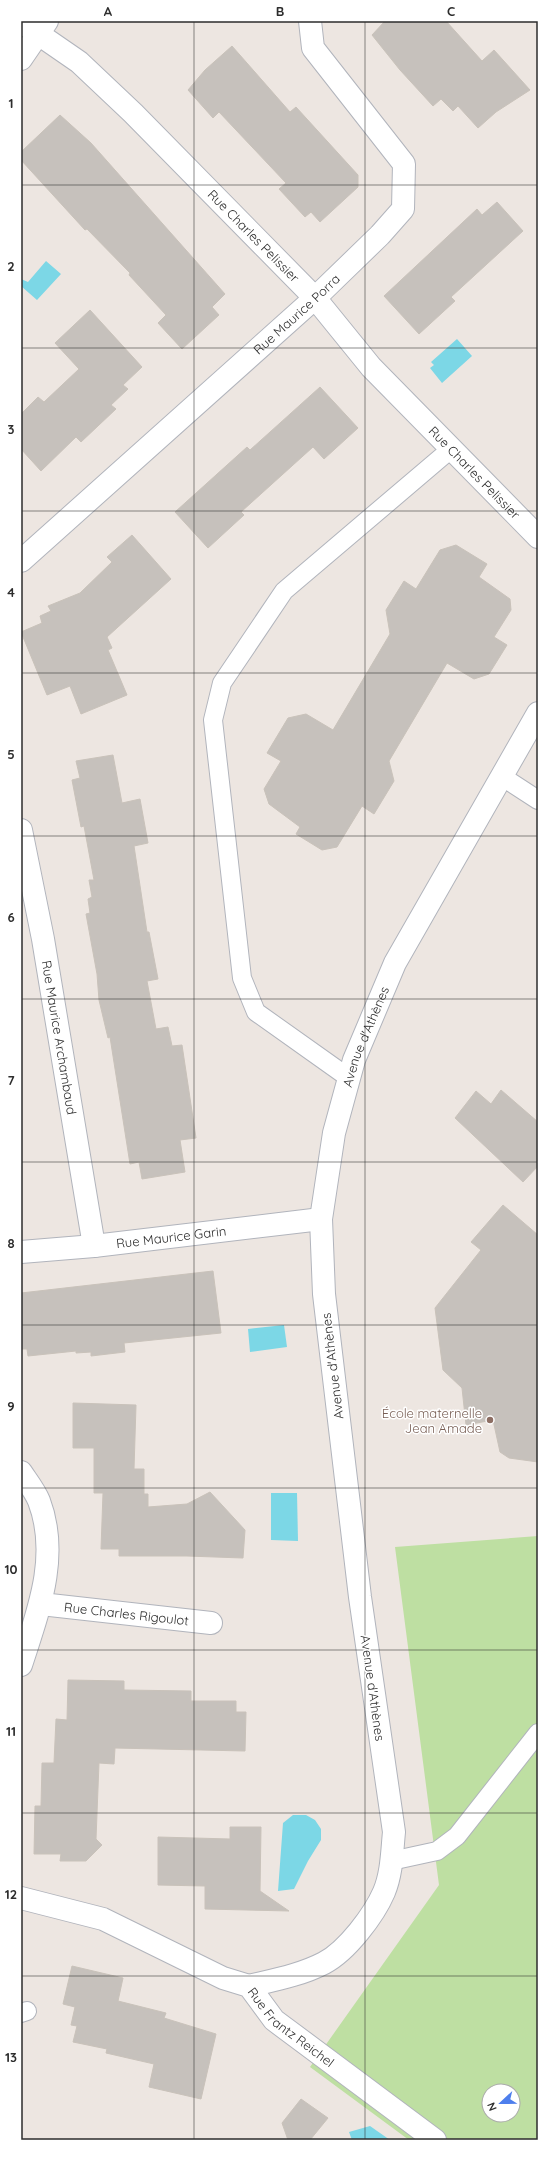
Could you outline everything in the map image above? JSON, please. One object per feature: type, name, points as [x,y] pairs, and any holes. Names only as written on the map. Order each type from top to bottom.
[{"type":"street","name":"Rue Maurice Porra","points":[[21,561],[315,298],[380,235],[403,209],[404,164],[313,48],[310,21]]},
{"type":"street","name":"Rue Charles Pelissier","points":[[21,22],[44,27],[123,103],[315,298],[371,367],[538,537]]},
{"type":"street","points":[[21,59],[44,27]]},
{"type":"street","name":"Avenue d'Athènes","points":[[249,1986],[294,1974],[325,1962],[354,1939],[384,1892],[391,1861],[394,1832],[360,1597],[324,1294],[321,1219],[334,1133],[354,1060],[395,963],[538,713]]},
{"type":"street","name":"Rue Maurice Archambaud","points":[[21,830],[43,939],[94,1246]]},
{"type":"street","name":"Rue Maurice Garin","points":[[21,1252],[94,1246],[321,1219]]},
{"type":"street","points":[[21,1472],[39,1500],[47,1534],[47,1579],[41,1604],[21,1665]]},
{"type":"street","name":"Rue Charles Rigoulot","points":[[41,1604],[211,1623]]},
{"type":"street","name":"Rue Frantz Reichel","points":[[21,1898],[103,1919],[223,1978],[249,1986],[274,2020],[436,2140]]},
{"type":"lane","points":[[349,1078],[256,1012],[242,978],[213,720],[222,683],[284,591],[451,449]]},
{"type":"lane","points":[[501,776],[538,800]]},
{"type":"lane","points":[[391,1861],[437,1852],[457,1836],[538,1733]]},
{"type":"green space","points":[[538,1536],[538,2140],[409,2140],[310,2067],[439,1885],[395,1547]]},
{"type":"water","points":[[46,261],[61,274],[37,300],[21,286],[21,279],[28,282]]},
{"type":"water","points":[[457,339],[472,356],[442,383],[430,368],[434,365],[431,362]]},
{"type":"water","points":[[284,1325],[287,1347],[250,1352],[248,1329]]},
{"type":"water","points":[[271,1493],[297,1493],[298,1541],[271,1540]]},
{"type":"water","points":[[293,1815],[306,1815],[315,1820],[321,1829],[321,1840],[308,1861],[294,1889],[278,1891],[283,1823]]},
{"type":"water","points":[[370,2126],[390,2140],[352,2140],[349,2132]]},
{"type":"building","points":[[385,21],[446,21],[482,61],[494,50],[530,90],[496,112],[478,128],[458,106],[453,111],[441,99],[433,106],[400,70],[372,35]]},
{"type":"building","points":[[232,46],[290,112],[296,107],[358,175],[358,187],[320,222],[311,212],[305,217],[279,189],[286,183],[219,112],[213,118],[188,90],[205,70]]},
{"type":"building","points":[[60,115],[91,143],[225,294],[212,307],[219,315],[182,349],[158,323],[166,315],[129,275],[130,273],[87,229],[85,230],[21,160],[21,152]]},
{"type":"building","points":[[497,202],[523,231],[451,297],[455,301],[419,334],[384,296],[477,209],[482,215]]},
{"type":"building","points":[[90,310],[142,367],[123,385],[128,389],[111,405],[116,409],[81,442],[76,437],[41,471],[21,449],[21,414],[38,397],[44,402],[79,369],[55,343]]},
{"type":"building","points":[[320,387],[358,428],[324,459],[313,447],[241,512],[244,515],[208,548],[175,512],[247,447],[250,450]]},
{"type":"building","points":[[132,535],[171,579],[107,637],[112,648],[108,650],[127,695],[81,714],[70,686],[47,695],[21,632],[42,623],[40,616],[51,611],[48,606],[80,593],[112,562],[107,557]]},
{"type":"building","points":[[456,545],[487,564],[479,577],[510,599],[511,610],[494,637],[507,645],[489,674],[474,679],[447,663],[389,761],[394,781],[374,814],[362,806],[337,847],[322,850],[296,834],[300,827],[269,804],[264,789],[281,761],[267,753],[288,718],[306,714],[333,730],[390,634],[386,610],[404,581],[416,589],[440,550]]},
{"type":"building","points":[[113,755],[122,803],[140,799],[148,843],[134,846],[147,932],[149,932],[158,979],[147,981],[156,1029],[168,1027],[172,1046],[182,1045],[196,1138],[180,1140],[185,1172],[142,1179],[139,1162],[130,1164],[110,1037],[108,1038],[99,1000],[97,974],[86,914],[90,913],[88,899],[92,897],[89,880],[94,880],[84,826],[81,827],[72,780],[80,778],[76,761]]},
{"type":"building","points":[[501,1090],[538,1122],[538,1166],[523,1182],[455,1118],[476,1091],[491,1104]]},
{"type":"building","points":[[503,1205],[538,1235],[538,1462],[509,1458],[500,1452],[493,1420],[466,1425],[462,1388],[443,1370],[435,1308],[481,1250],[471,1242]]},
{"type":"building","points":[[213,1271],[221,1333],[124,1343],[125,1352],[91,1356],[91,1352],[76,1353],[76,1351],[28,1356],[27,1349],[21,1349],[21,1293]]},
{"type":"building","points":[[73,1403],[136,1405],[134,1469],[144,1469],[144,1494],[148,1494],[148,1507],[187,1504],[210,1492],[245,1530],[243,1558],[119,1556],[119,1549],[101,1549],[103,1493],[94,1493],[94,1448],[73,1448]]},
{"type":"building","points":[[68,1680],[124,1681],[124,1690],[191,1691],[191,1701],[236,1701],[236,1712],[246,1712],[245,1751],[115,1748],[114,1764],[99,1763],[96,1839],[102,1845],[86,1861],[60,1861],[61,1854],[34,1854],[35,1806],[41,1806],[42,1763],[54,1763],[56,1719],[67,1720]]},
{"type":"building","points":[[230,1827],[261,1827],[260,1891],[289,1911],[205,1909],[205,1886],[158,1885],[158,1837],[230,1839]]},
{"type":"building","points":[[72,1966],[123,1978],[118,2001],[166,2013],[164,2018],[216,2034],[201,2099],[149,2087],[154,2064],[106,2053],[107,2049],[73,2042],[77,2026],[71,2025],[75,2007],[63,2004]]},
{"type":"building","points":[[301,2099],[328,2118],[310,2140],[288,2140],[282,2123]]},
{"type":"place","name":"École maternelle Jean Amade","points":[[490,1420]]}]
